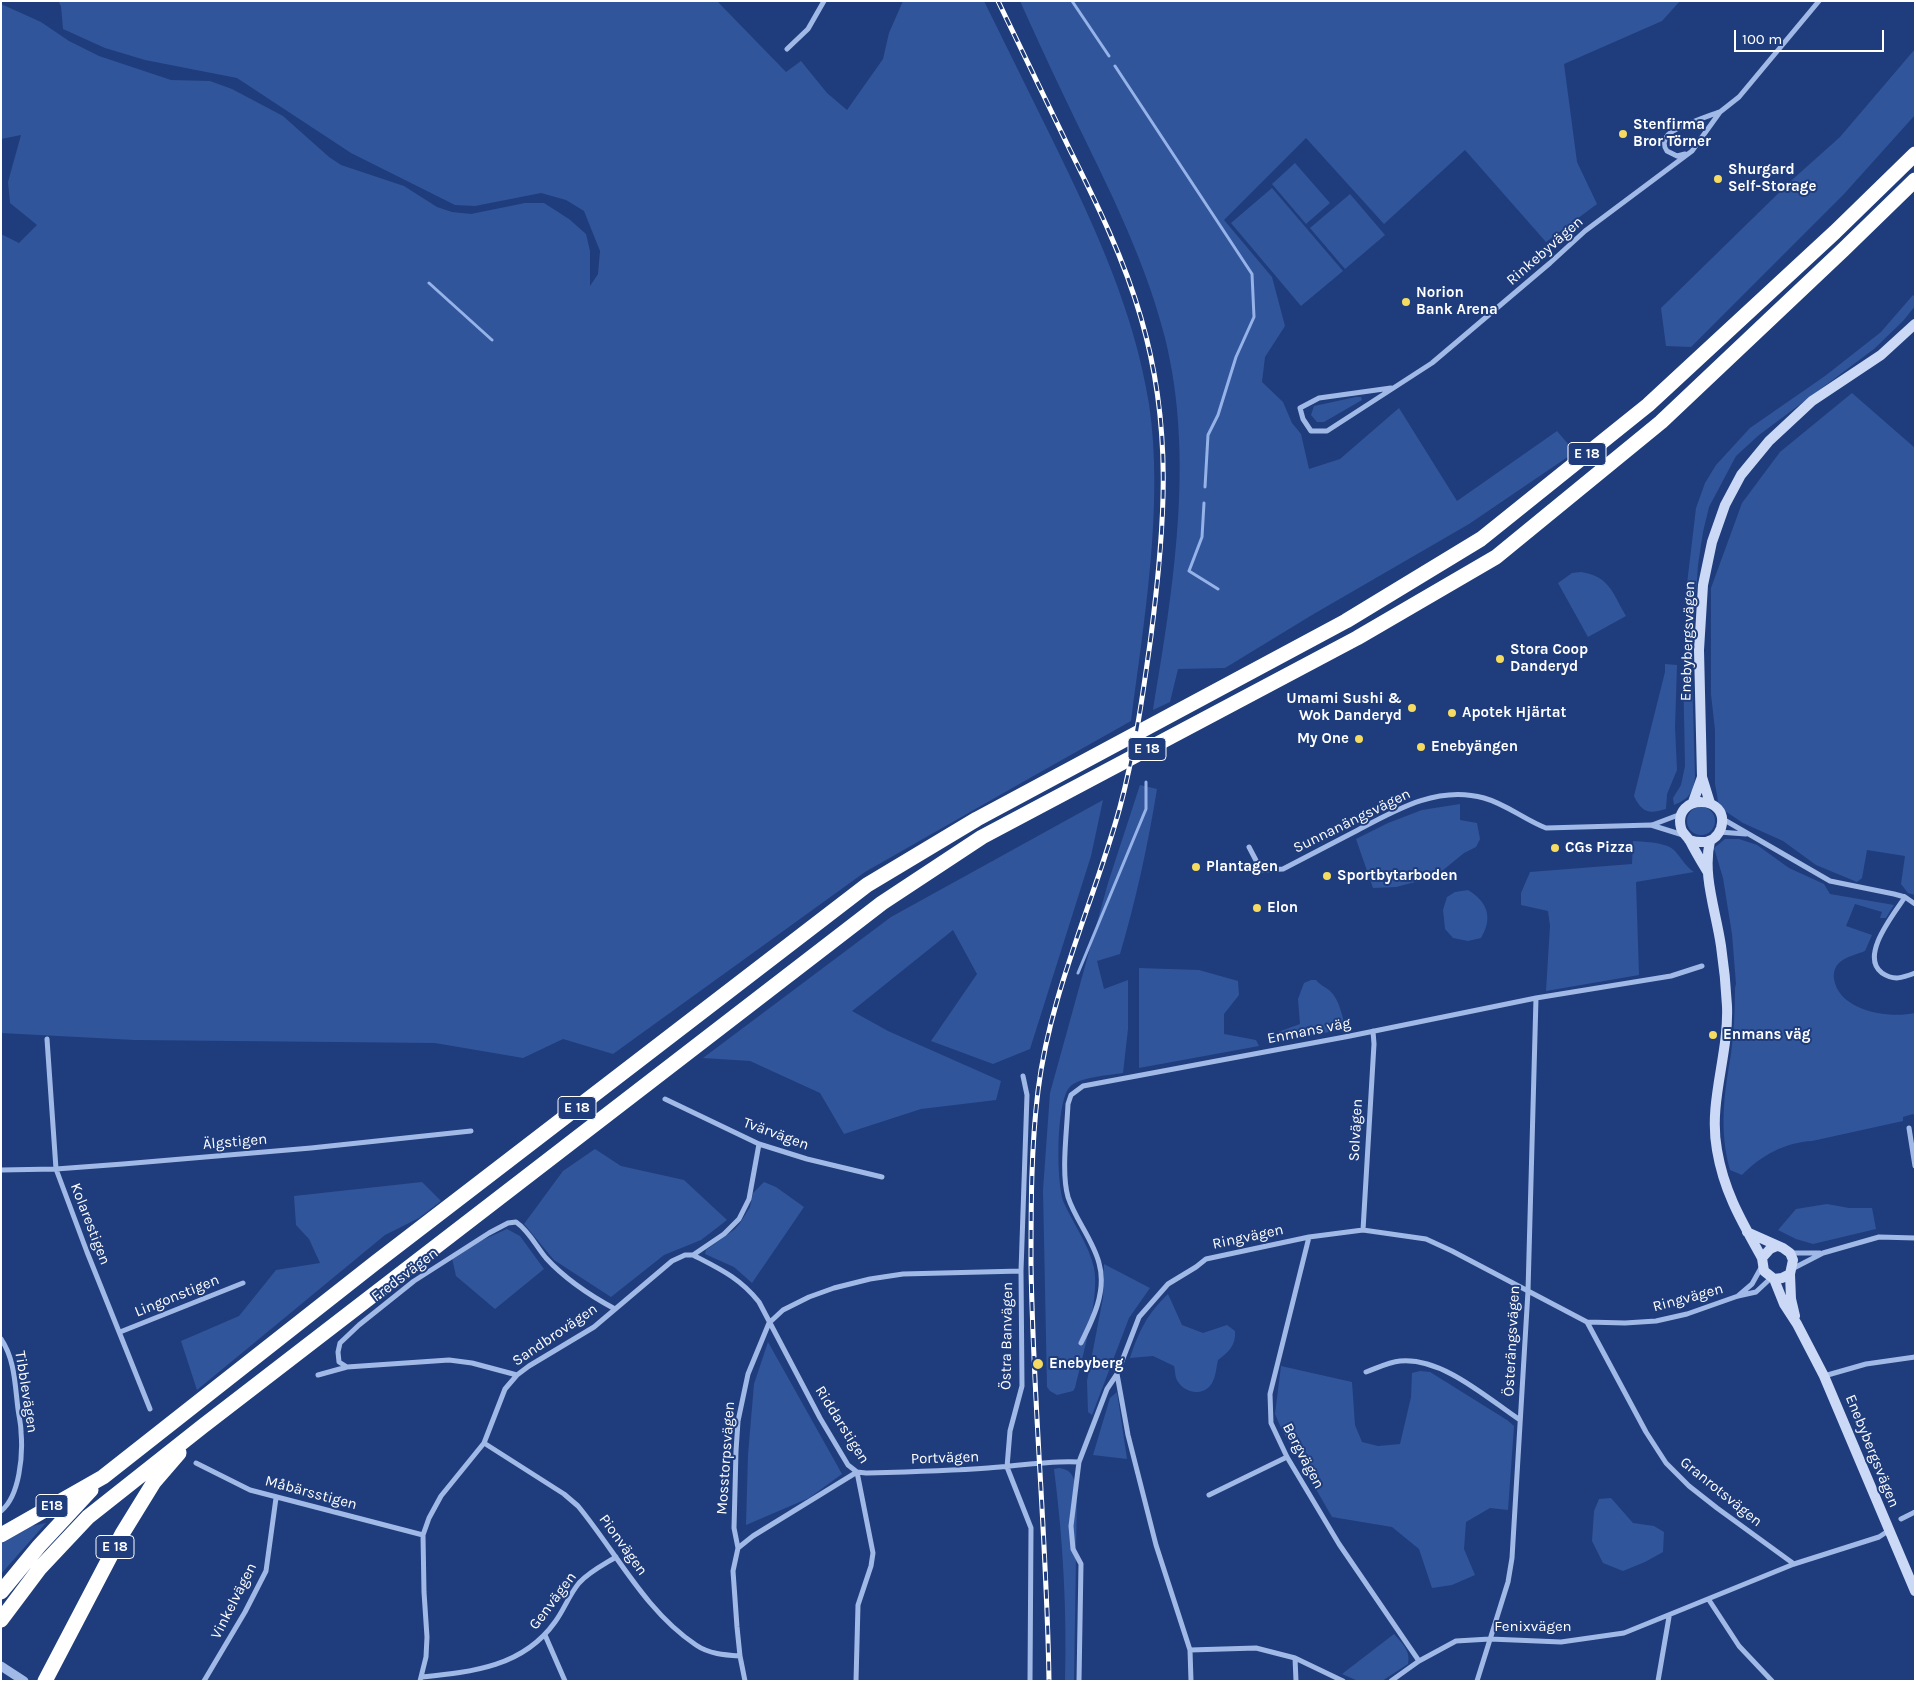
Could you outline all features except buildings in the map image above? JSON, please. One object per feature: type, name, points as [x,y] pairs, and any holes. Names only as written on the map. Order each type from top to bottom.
[{"type":"highway","name":"E 18","points":[[1,1592],[39,1546],[103,1478],[375,1263],[867,885],[976,819],[1346,621],[1481,539],[1648,405],[1828,239],[1915,154]]},
{"type":"highway","name":"E 18","points":[[1,1620],[40,1568],[88,1517],[203,1426],[882,903],[982,837],[1357,638],[1496,557],[1661,422],[1915,180]]},
{"type":"highway","name":"E 18","points":[[45,1681],[126,1527],[154,1482],[203,1426]]},
{"type":"highway","name":"E18","points":[[1,1535],[103,1478]]},
{"type":"main road","name":"Enebybergsvägen","points":[[1721,818],[1719,811],[1710,803],[1702,777],[1699,650],[1703,585],[1712,542],[1725,505],[1742,475],[1768,441],[1812,401],[1881,355],[1915,324]]},
{"type":"main road","name":"Enebybergsvägen","points":[[1682,814],[1693,802],[1702,777]]},
{"type":"main road","points":[[1693,802],[1710,803]]},
{"type":"main road","points":[[1682,814],[1681,828],[1707,872]]},
{"type":"main road","points":[[1721,818],[1719,832],[1710,841],[1707,872],[1721,945],[1727,1009],[1723,1056],[1716,1095],[1716,1148],[1732,1205],[1762,1261],[1764,1271],[1772,1278],[1782,1278],[1791,1272],[1793,1260],[1790,1253],[1747,1232]]},
{"type":"main road","points":[[1688,838],[1697,842],[1710,841]]},
{"type":"main road","points":[[1762,1261],[1770,1248],[1777,1246]]},
{"type":"main road","name":"Enebybergsvägen","points":[[1791,1272],[1791,1299],[1797,1324]]},
{"type":"main road","name":"Enebybergsvägen","points":[[1772,1278],[1784,1304],[1797,1324],[1824,1376],[1915,1591]]},
{"type":"street","points":[[788,49],[808,29],[824,1]]},
{"type":"street","name":"Rinkebyvägen","points":[[1391,388],[1319,398],[1300,408],[1303,419],[1311,431],[1327,431],[1432,363],[1585,231],[1692,151],[1720,112],[1739,97],[1819,1]]},
{"type":"street","name":"Rinkebyvägen","points":[[1692,151],[1677,156],[1672,154],[1665,148],[1666,136],[1673,131],[1720,112]]},
{"type":"street","points":[[1304,397],[1309,403]]},
{"type":"street","name":"Sunnanängsvägen","points":[[1249,847],[1261,870],[1283,869],[1404,806],[1434,797],[1458,793],[1498,803],[1530,822],[1546,828],[1651,825],[1682,814]]},
{"type":"street","points":[[1721,818],[1830,881],[1904,897],[1915,904]]},
{"type":"street","name":"Sunnanängsvägen","points":[[1651,825],[1688,838]]},
{"type":"street","points":[[1719,832],[1747,834]]},
{"type":"street","points":[[1904,897],[1881,934],[1874,952],[1878,970],[1890,978],[1902,978],[1915,973]]},
{"type":"street","name":"Enmans väg","points":[[1081,1344],[1096,1313],[1100,1278],[1099,1263],[1068,1196],[1066,1162],[1068,1104],[1071,1095],[1083,1086],[1536,998],[1671,976],[1702,966]]},
{"type":"street","name":"Österängsvägen","points":[[1477,1681],[1508,1582],[1512,1558],[1528,1291],[1536,998]]},
{"type":"street","name":"Solvägen","points":[[1363,1230],[1374,1044],[1373,1031]]},
{"type":"street","name":"Kolarestigen","points":[[46,1039],[56,1169],[86,1252],[150,1409]]},
{"type":"street","name":"Östra Banvägen","points":[[1023,1076],[1027,1095],[1021,1271],[1022,1386],[1010,1431],[1007,1467],[1031,1528],[1030,1681]]},
{"type":"street","name":"Tvärvägen","points":[[666,1099],[759,1144],[807,1159],[882,1177]]},
{"type":"street","points":[[1909,1128],[1915,1166]]},
{"type":"street","name":"Älgstigen","points":[[1,1170],[56,1169],[311,1148],[470,1131]]},
{"type":"street","name":"Sandbrovägen","points":[[421,1679],[427,1638],[423,1535],[440,1496],[484,1443],[504,1389],[517,1375],[594,1327],[672,1261],[685,1255],[693,1255],[724,1234],[739,1219],[748,1199],[755,1172],[759,1144]]},
{"type":"street","name":"Fredsvägen","points":[[347,1367],[339,1362],[338,1352],[340,1343],[359,1325],[440,1263],[488,1233],[508,1223],[516,1222],[522,1227],[544,1256],[566,1278],[592,1297],[615,1309]]},
{"type":"street","name":"Ringvägen","points":[[1117,1374],[1139,1316],[1168,1284],[1196,1268],[1206,1259],[1309,1237],[1363,1230],[1426,1239],[1587,1322],[1626,1323],[1656,1321],[1687,1314],[1738,1296],[1756,1292],[1772,1278]]},
{"type":"street","name":"Bergvägen","points":[[1309,1237],[1270,1394],[1271,1423],[1287,1456],[1339,1544],[1419,1661]]},
{"type":"street","points":[[1791,1272],[1823,1253],[1880,1237],[1915,1238]]},
{"type":"street","points":[[1790,1253],[1823,1253]]},
{"type":"street","name":"Riddarstigen","points":[[693,1255],[747,1287],[759,1302],[835,1443],[848,1465],[857,1472],[873,1552],[858,1605],[856,1681]]},
{"type":"street","name":"Ringvägen","points":[[1738,1296],[1752,1284],[1762,1261]]},
{"type":"street","name":"Mosstorpsvägen","points":[[745,1681],[740,1656],[733,1571],[738,1548],[734,1528],[738,1421],[748,1374],[769,1323],[782,1310],[809,1297],[834,1288],[870,1279],[907,1274],[1021,1271]]},
{"type":"street","name":"Lingonstigen","points":[[120,1332],[243,1283]]},
{"type":"street","name":"Granrotsvägen","points":[[1587,1322],[1646,1432],[1666,1463],[1689,1486],[1794,1564]]},
{"type":"street","name":"Tibblevägen","points":[[1,1339],[6,1345],[12,1364],[21,1430],[22,1459],[14,1489],[6,1507],[1,1511]]},
{"type":"street","points":[[1824,1376],[1866,1364],[1915,1357]]},
{"type":"street","points":[[318,1376],[347,1367],[448,1360],[472,1363],[517,1375]]},
{"type":"street","points":[[1366,1372],[1400,1361],[1425,1363],[1450,1372],[1520,1420]]},
{"type":"street","points":[[1080,1681],[1081,1564],[1072,1549],[1071,1526],[1079,1462],[1107,1389],[1117,1374]]},
{"type":"street","points":[[1117,1374],[1128,1435],[1147,1512],[1156,1546],[1190,1650],[1191,1681]]},
{"type":"street","name":"Pionvägen","points":[[484,1443],[564,1494],[578,1506],[653,1607],[697,1646],[720,1655],[740,1656]]},
{"type":"street","points":[[1209,1495],[1287,1456]]},
{"type":"street","name":"Portvägen","points":[[857,1472],[1007,1467],[1062,1461],[1079,1462]]},
{"type":"street","name":"Måbärsstigen","points":[[196,1463],[250,1490],[423,1535]]},
{"type":"street","points":[[738,1548],[753,1536],[857,1472]]},
{"type":"street","name":"Vinkelvägen","points":[[204,1681],[245,1612],[266,1571],[276,1498]]},
{"type":"street","points":[[1901,1519],[1915,1512]]},
{"type":"street","name":"Fenixvägen","points":[[1391,1681],[1419,1661],[1456,1641],[1490,1639],[1561,1642],[1624,1633],[1794,1564],[1878,1537],[1888,1531]]},
{"type":"street","name":"Genvägen","points":[[421,1679],[482,1669],[503,1663],[531,1647],[545,1635],[556,1621],[580,1583],[597,1568],[616,1557]]},
{"type":"street","points":[[1709,1600],[1739,1646],[1772,1681]]},
{"type":"street","points":[[1658,1681],[1669,1616]]},
{"type":"street","points":[[545,1635],[565,1681]]},
{"type":"street","points":[[1190,1650],[1256,1648],[1294,1658],[1343,1681]]},
{"type":"street","points":[[1294,1658],[1296,1681]]},
{"type":"street","points":[[3,1667],[24,1681]]},
{"type":"shaded area","points":[[58,1],[717,1],[786,72],[801,61],[827,93],[847,110],[883,59],[889,33],[903,1],[984,1],[1097,236],[1123,302],[1142,369],[1149,404],[1153,442],[1153,522],[1146,603],[1131,721],[865,872],[613,1054],[563,1039],[523,1058],[435,1043],[135,1040],[1,1033],[1,234],[19,243],[37,225],[10,203],[8,182],[21,135],[1,139],[1,4],[41,22],[69,41],[99,56],[171,80],[210,81],[232,89],[283,116],[329,157],[341,165],[404,186],[437,207],[452,212],[471,214],[525,203],[544,203],[569,219],[586,234],[590,251],[590,286],[598,274],[600,251],[584,211],[566,200],[541,193],[475,206],[455,205],[351,153],[237,78],[145,60],[105,48],[63,29],[61,6]]},
{"type":"shaded area","points":[[1020,1],[1680,1],[1662,21],[1564,64],[1577,162],[1597,204],[1546,242],[1465,150],[1384,224],[1306,138],[1224,220],[1272,277],[1285,326],[1265,357],[1262,382],[1283,402],[1292,423],[1301,434],[1309,469],[1340,459],[1399,408],[1457,501],[1557,431],[1575,452],[1469,524],[1225,668],[1178,669],[1170,702],[1153,710],[1168,618],[1178,524],[1179,430],[1174,384],[1165,338],[1156,306],[1133,244]]},
{"type":"shaded area","points":[[1915,49],[1915,115],[1844,194],[1691,347],[1666,346],[1661,308],[1793,179],[1840,137]]},
{"type":"shaded area","points":[[1295,163],[1330,203],[1306,224],[1272,184]]},
{"type":"shaded area","points":[[1272,188],[1343,271],[1301,306],[1231,223]]},
{"type":"shaded area","points":[[1350,194],[1385,235],[1345,269],[1310,228]]},
{"type":"shaded area","points":[[1913,295],[1915,297],[1915,306],[1903,321],[1874,349],[1759,435],[1736,456],[1709,507],[1698,565],[1692,648],[1686,653],[1684,651],[1687,584],[1696,508],[1705,483],[1716,465],[1750,428],[1825,376],[1881,332]]},
{"type":"shaded area","points":[[1852,393],[1915,448],[1915,895],[1908,893],[1901,884],[1905,856],[1867,850],[1862,878],[1857,882],[1816,865],[1783,841],[1743,823],[1719,807],[1715,784],[1715,730],[1711,694],[1711,588],[1742,503],[1780,452]]},
{"type":"shaded area","points":[[1361,397],[1362,400],[1324,422],[1317,422],[1311,415],[1314,406]]},
{"type":"shaded area","points":[[1572,573],[1591,574],[1604,582],[1613,593],[1626,616],[1588,637],[1558,583]]},
{"type":"shaded area","points":[[1665,664],[1677,665],[1675,727],[1677,770],[1667,794],[1666,809],[1651,812],[1643,809],[1634,796],[1665,672]]},
{"type":"shaded area","points":[[1683,665],[1692,676],[1695,777],[1689,795],[1674,805],[1673,798],[1681,785],[1685,766]]},
{"type":"shaded area","points":[[1140,785],[1157,789],[1146,852],[1136,893],[1120,954],[1097,961],[1104,989],[1128,980],[1128,1029],[1123,1073],[1094,1077],[1073,1084],[1065,1096],[1062,1110],[1059,1144],[1061,1193],[1092,1260],[1095,1295],[1075,1388],[1073,1391],[1057,1395],[1047,1387],[1043,1190],[1050,1093],[1108,883]]},
{"type":"shaded area","points":[[1103,800],[1091,856],[1030,1049],[993,1064],[931,1041],[977,974],[953,930],[852,1011],[888,1031],[1001,1081],[996,1100],[921,1109],[844,1134],[820,1093],[750,1061],[703,1058],[891,917]]},
{"type":"shaded area","points":[[1460,804],[1460,820],[1477,823],[1480,839],[1476,847],[1464,853],[1442,871],[1423,880],[1396,887],[1373,888],[1356,839],[1388,823],[1422,810]]},
{"type":"shaded area","points":[[1701,807],[1711,811],[1715,821],[1711,831],[1701,835],[1691,831],[1687,821],[1691,811]]},
{"type":"shaded area","points":[[1725,839],[1739,839],[1757,845],[1789,868],[1824,884],[1830,894],[1894,905],[1886,918],[1880,918],[1882,912],[1855,904],[1846,926],[1872,935],[1865,951],[1848,957],[1838,964],[1834,979],[1838,990],[1845,999],[1855,1005],[1867,1010],[1892,1015],[1915,1013],[1915,1116],[1913,1114],[1903,1117],[1903,1121],[1783,1147],[1765,1156],[1742,1175],[1730,1170],[1724,1127],[1725,1098],[1733,1038],[1736,984],[1732,934],[1723,878],[1714,848]]},
{"type":"shaded area","points":[[1633,841],[1655,843],[1671,848],[1694,872],[1636,882],[1639,975],[1546,991],[1550,926],[1548,911],[1521,905],[1521,893],[1530,872],[1632,864]]},
{"type":"shaded area","points":[[1468,890],[1484,905],[1487,924],[1481,938],[1468,941],[1453,938],[1445,929],[1443,910],[1447,897],[1455,892]]},
{"type":"shaded area","points":[[1139,968],[1199,970],[1238,981],[1239,995],[1224,1014],[1224,1034],[1256,1040],[1259,1046],[1139,1068]]},
{"type":"shaded area","points":[[1316,980],[1336,998],[1346,1029],[1278,1041],[1278,1032],[1300,1024],[1298,999],[1304,983]]},
{"type":"shaded area","points":[[595,1149],[621,1166],[684,1180],[727,1220],[701,1240],[664,1255],[611,1297],[554,1260],[524,1224],[563,1171]]},
{"type":"shaded area","points":[[422,1182],[441,1201],[419,1218],[385,1235],[197,1390],[181,1341],[239,1316],[276,1270],[320,1263],[309,1239],[296,1225],[294,1196]]},
{"type":"shaded area","points":[[764,1182],[776,1187],[804,1207],[752,1283],[734,1267],[705,1254],[706,1250],[735,1229],[740,1223],[750,1207],[753,1193]]},
{"type":"shaded area","points":[[1827,1204],[1849,1208],[1872,1208],[1876,1229],[1813,1244],[1796,1239],[1778,1230],[1796,1209]]},
{"type":"shaded area","points":[[507,1229],[520,1236],[544,1269],[495,1309],[456,1276],[452,1258],[469,1246]]},
{"type":"shaded area","points":[[1104,1264],[1150,1288],[1129,1318],[1092,1415],[1088,1412],[1087,1381],[1103,1298]]},
{"type":"shaded area","points":[[1168,1294],[1182,1325],[1203,1333],[1227,1325],[1235,1331],[1233,1344],[1218,1360],[1213,1381],[1209,1387],[1200,1392],[1186,1389],[1178,1383],[1174,1366],[1153,1356],[1130,1358],[1144,1323]]},
{"type":"shaded area","points":[[768,1342],[842,1474],[809,1498],[746,1525],[748,1455],[754,1384]]},
{"type":"shaded area","points":[[1281,1366],[1352,1382],[1355,1425],[1362,1442],[1378,1446],[1400,1444],[1411,1397],[1412,1373],[1420,1371],[1430,1372],[1514,1426],[1508,1510],[1490,1508],[1466,1522],[1464,1549],[1475,1575],[1452,1585],[1432,1588],[1419,1549],[1392,1527],[1332,1517],[1281,1428],[1275,1414]]},
{"type":"shaded area","points":[[1117,1392],[1127,1459],[1093,1455],[1110,1398]]},
{"type":"shaded area","points":[[1059,1468],[1070,1473],[1074,1479],[1077,1491],[1074,1681],[1065,1681],[1064,1575],[1054,1469]]},
{"type":"shaded area","points":[[1611,1498],[1633,1523],[1654,1526],[1664,1532],[1663,1552],[1623,1571],[1603,1563],[1592,1541],[1594,1511],[1599,1499]]},
{"type":"shaded area","points":[[46,1523],[1,1574],[1,1544],[32,1526]]},
{"type":"shaded area","points":[[1394,1634],[1407,1651],[1408,1664],[1382,1681],[1358,1681],[1342,1674]]},
{"type":"waterway","points":[[1072,1],[1109,56]]},
{"type":"waterway","points":[[1115,66],[1252,274],[1254,317],[1236,357],[1218,415],[1208,435],[1205,487]]},
{"type":"waterway","points":[[429,283],[492,340]]},
{"type":"waterway","points":[[1204,503],[1202,537],[1189,571],[1218,589]]},
{"type":"waterway","points":[[1078,973],[1146,809],[1146,782]]},
{"type":"railway","points":[[998,1],[1100,211],[1127,274],[1151,358],[1162,438],[1163,477],[1160,555],[1151,636],[1134,744],[1110,842],[1052,1018],[1044,1054],[1036,1112],[1032,1177],[1032,1316],[1046,1577],[1049,1681]]},
{"type":"place","name":"Stenfirma Bror Törner","points":[[1623,134]]},
{"type":"place","name":"Shurgard Self-Storage","points":[[1718,179]]},
{"type":"place","name":"Norion Bank Arena","points":[[1406,302]]},
{"type":"place","name":"Stora Coop Danderyd","points":[[1500,659]]},
{"type":"place","name":"Umami Sushi & Wok Danderyd","points":[[1412,708]]},
{"type":"place","name":"Apotek Hjärtat","points":[[1452,713]]},
{"type":"place","name":"My One","points":[[1359,739]]},
{"type":"place","name":"Enebyängen","points":[[1421,747]]},
{"type":"place","name":"CGs Pizza","points":[[1555,848]]},
{"type":"place","name":"Plantagen","points":[[1196,867]]},
{"type":"place","name":"Sportbytarboden","points":[[1327,876]]},
{"type":"place","name":"Elon","points":[[1257,908]]},
{"type":"place","name":"Enmans väg","points":[[1713,1035]]},
{"type":"place","name":"Enebyberg","points":[[1038,1364]]}]
